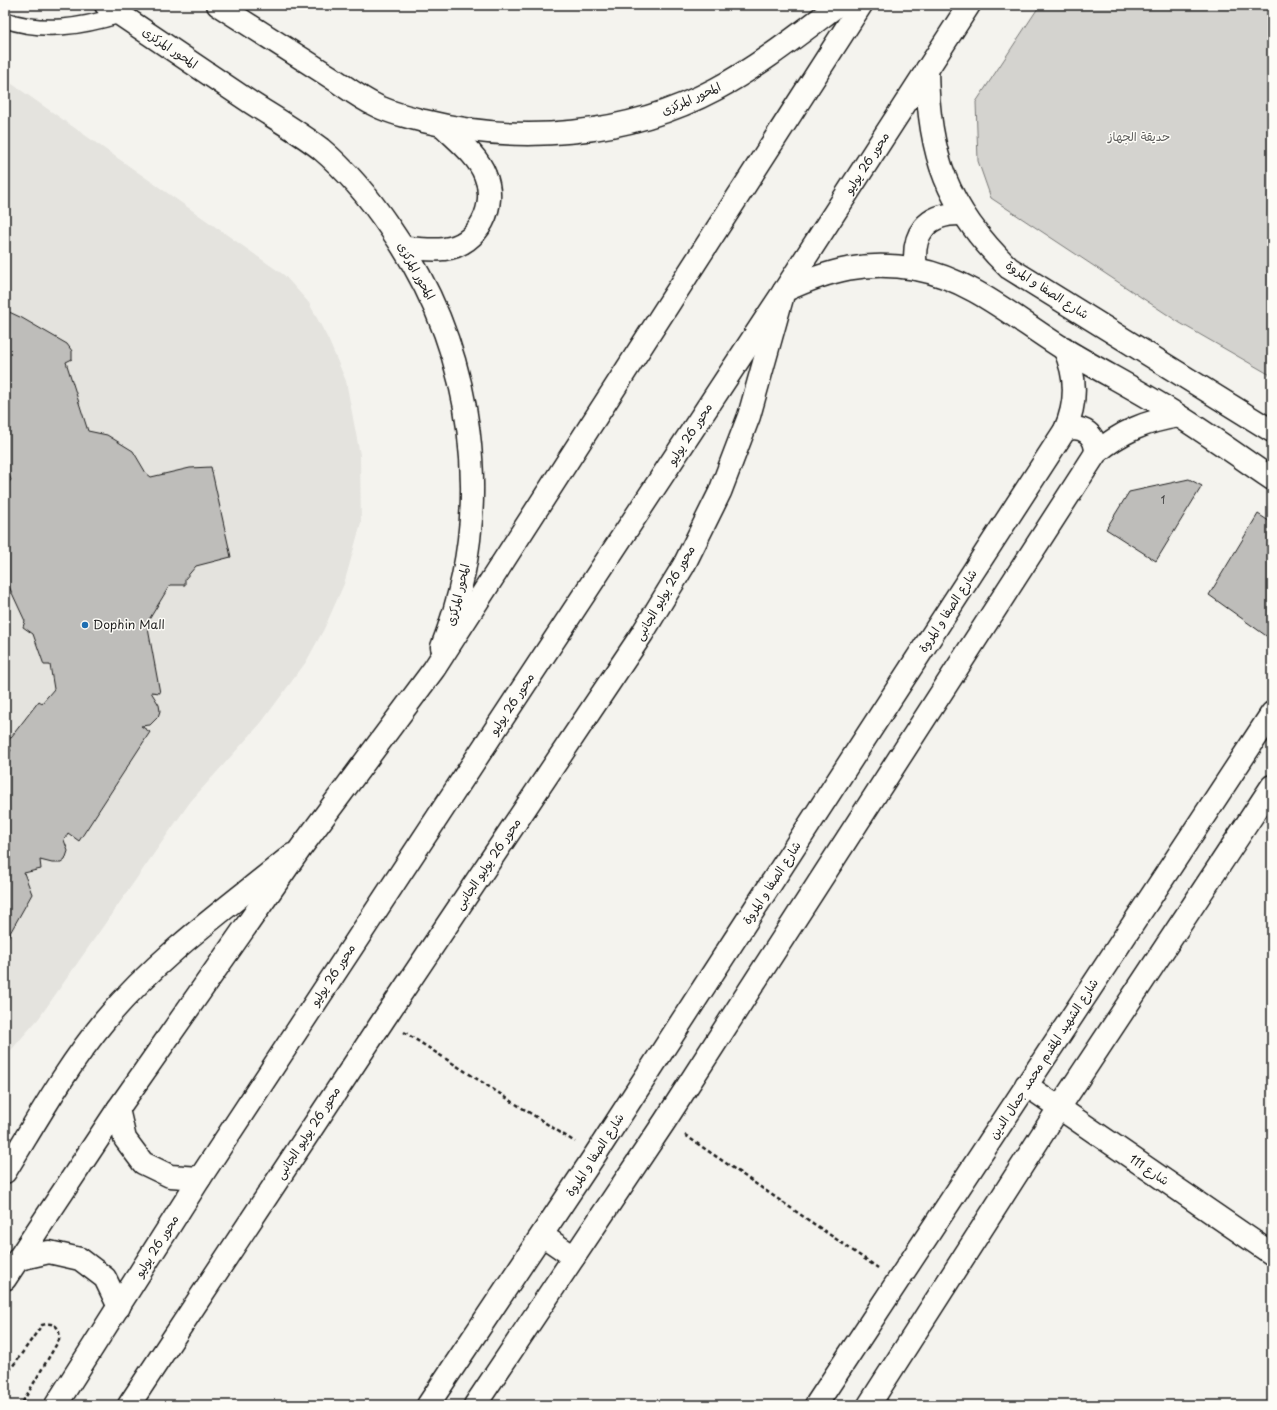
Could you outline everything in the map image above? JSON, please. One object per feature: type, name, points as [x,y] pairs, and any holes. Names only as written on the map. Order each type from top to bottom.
[{"type":"main road","name":"المحور المركزى","points":[[218,5],[376,106],[409,117],[444,126],[478,132],[540,134],[600,128],[659,113],[722,86],[767,58],[838,5]]},
{"type":"main road","points":[[5,1280],[118,1109],[300,849],[434,669],[861,5]]},
{"type":"main road","name":"محور 26 يوليو","points":[[56,1405],[200,1178],[784,291],[969,5]]},
{"type":"main road","name":"المحور المركزى","points":[[113,10],[320,149],[352,179],[370,201],[404,248],[428,291],[447,336],[461,382],[468,424],[473,479],[471,528],[464,576],[451,624],[434,669]]},
{"type":"main road","name":"شارع الصفا و المروة","points":[[927,69],[928,100],[939,162],[962,214],[986,246],[1009,268],[1272,431]]},
{"type":"main road","points":[[404,248],[445,249],[460,244],[474,235],[483,222],[489,206],[490,190],[485,174],[476,160],[444,126]]},
{"type":"main road","points":[[916,269],[914,255],[916,241],[923,228],[934,218],[948,214],[962,214]]},
{"type":"main road","points":[[784,291],[815,277],[848,268],[882,265],[916,269],[942,276],[966,287],[1064,348],[1179,416],[1272,479]]},
{"type":"main road","name":"محور 26 يوليو الجانبى","points":[[129,1405],[384,1019],[642,634],[684,565],[720,492],[749,416],[784,291]]},
{"type":"main road","name":"شارع الصفا و المروة","points":[[428,1405],[595,1155],[1065,430],[1072,415],[1075,398],[1071,364],[1064,348]]},
{"type":"main road","points":[[475,1405],[665,1121],[1096,453],[1122,433],[1140,425],[1179,416]]},
{"type":"main road","points":[[1065,430],[1077,428],[1089,434],[1094,440],[1096,453]]},
{"type":"main road","name":"شارع الشهيد المقدم محمد جمال الدين","points":[[816,1405],[1272,713]]},
{"type":"main road","points":[[869,1405],[1059,1108],[1272,786]]},
{"type":"main road","points":[[5,1172],[76,1058],[105,1020],[137,984],[172,952],[300,849]]},
{"type":"main road","name":"شارع 111","points":[[1026,1085],[1272,1254]]},
{"type":"main road","points":[[118,1109],[125,1139],[143,1163],[170,1176],[200,1178]]},
{"type":"main road","points":[[542,1235],[574,1257]]},
{"type":"main road","points":[[19,1259],[50,1252],[80,1259],[104,1278],[119,1307]]},
{"type":"lane","points":[[5,20],[37,28],[60,28],[79,26],[113,10]]},
{"type":"path","points":[[384,1019],[595,1155]]},
{"type":"path","points":[[665,1121],[897,1281]]},
{"type":"path","points":[[5,1377],[42,1325],[49,1322],[57,1325],[60,1332],[59,1340],[21,1405]]},
{"type":"shaded area","points":[[5,79],[284,275],[309,303],[328,339],[346,381],[360,455],[361,523],[344,584],[324,629],[306,662],[261,723],[190,802],[39,1018],[5,1057]]},
{"type":"green space","name":"حديقة الجهاز","points":[[1040,5],[1272,5],[1272,376],[1180,323],[991,198],[978,161],[976,102]]},
{"type":"building","name":"Dophin Mall","points":[[5,310],[67,344],[72,351],[72,359],[66,362],[88,431],[107,435],[133,451],[146,473],[151,477],[190,468],[211,467],[231,557],[196,566],[185,579],[185,585],[170,585],[147,623],[160,693],[151,692],[159,705],[160,711],[158,717],[150,725],[141,726],[150,732],[79,841],[68,833],[64,840],[68,851],[65,860],[61,863],[52,863],[40,860],[41,869],[24,873],[32,894],[5,942],[5,759],[11,750],[5,748],[5,745],[39,701],[42,703],[54,689],[50,665],[44,665],[33,634],[23,627],[25,621],[5,578],[5,487],[11,480],[5,464]]},
{"type":"building","points":[[1189,479],[1202,486],[1156,561],[1106,529],[1129,492]]},
{"type":"building","points":[[1258,514],[1272,523],[1272,640],[1209,595]]},
{"type":"place","name":"Dophin Mall","points":[[85,625]]}]
